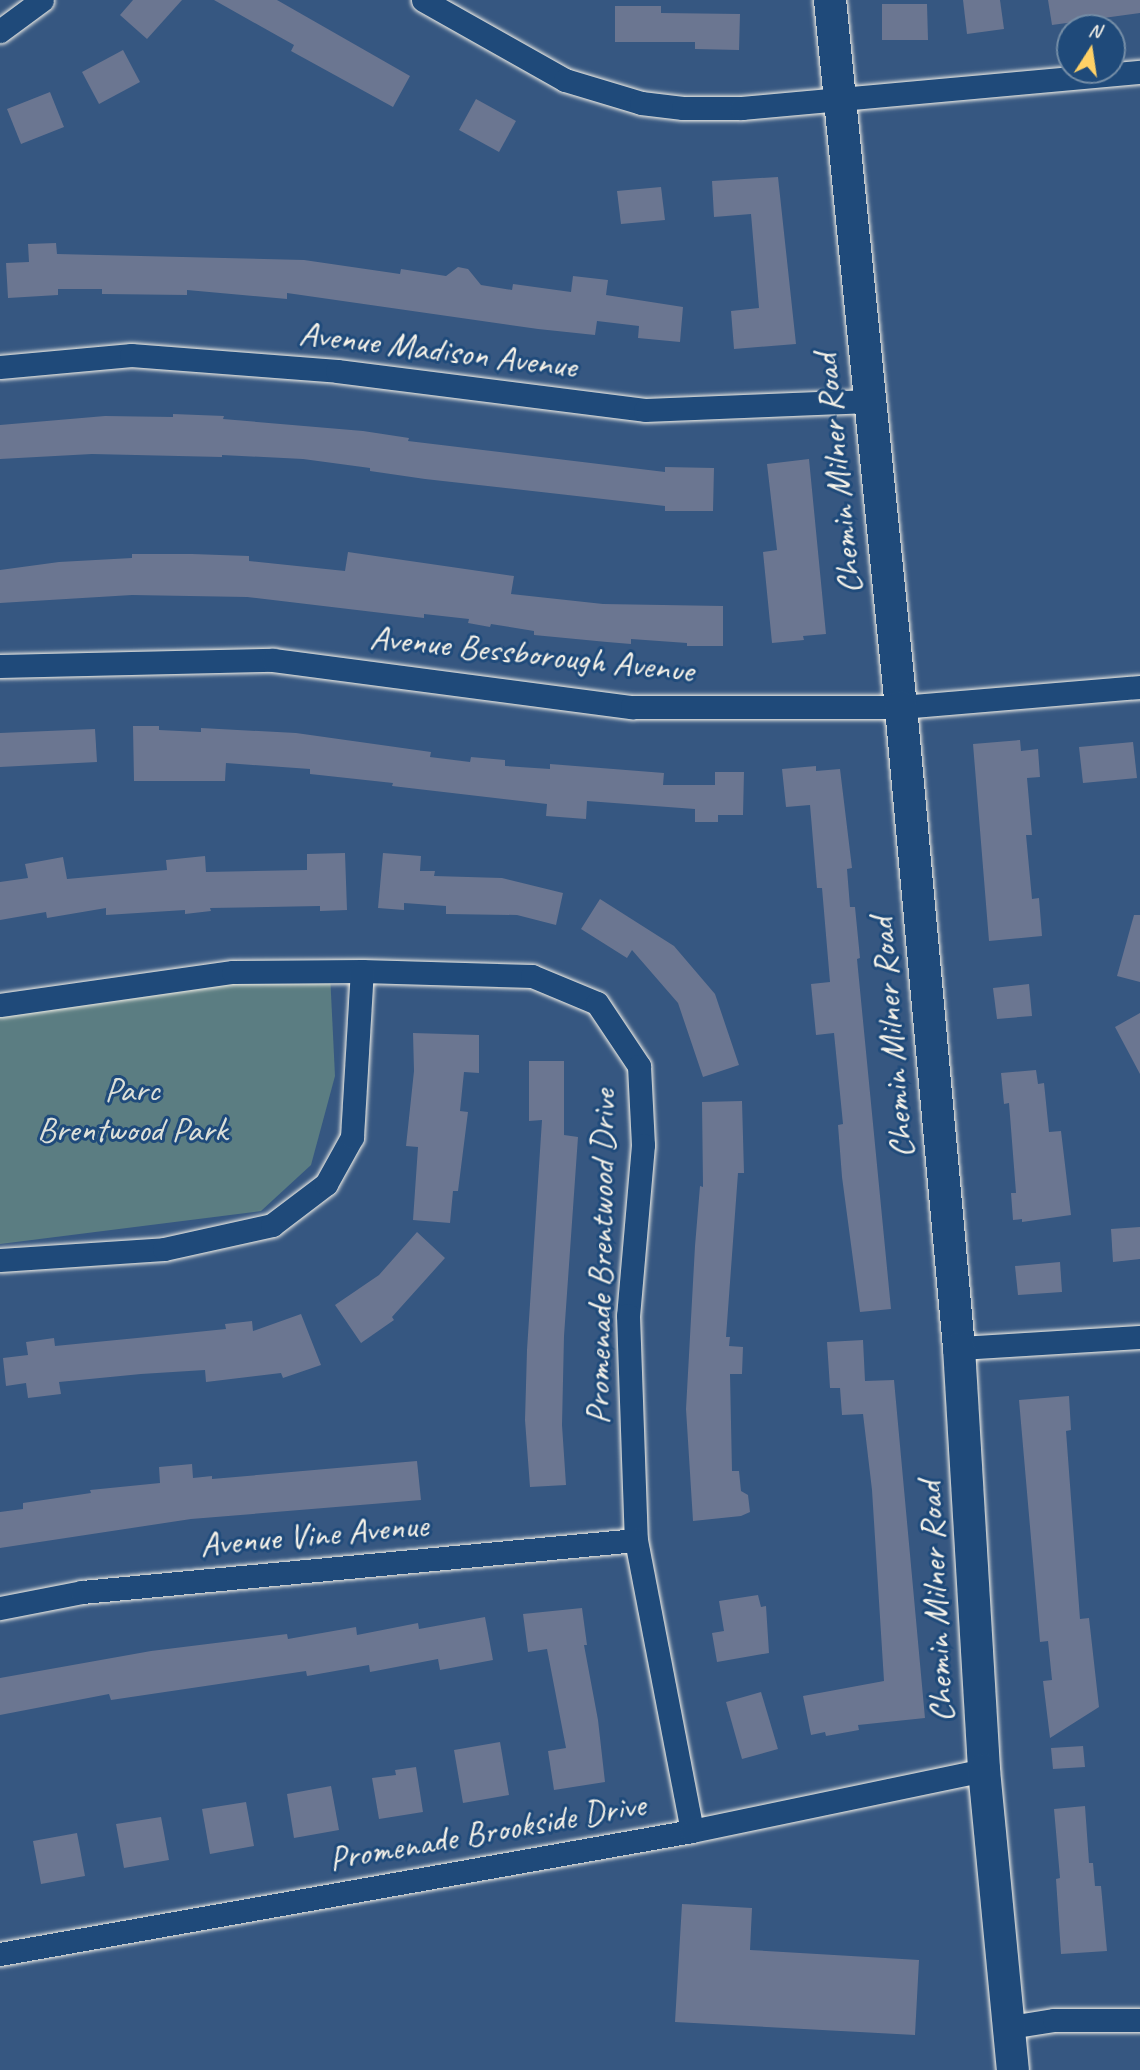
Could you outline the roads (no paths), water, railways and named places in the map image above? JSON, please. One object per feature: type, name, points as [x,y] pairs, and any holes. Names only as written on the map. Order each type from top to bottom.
[{"type":"street","points":[[0,31],[42,0]]},
{"type":"street","points":[[423,0],[565,80],[641,103],[683,108],[741,108],[1140,72]]},
{"type":"street","name":"Chemin Milner Road","points":[[830,0],[901,707],[959,1348],[984,1769],[1013,2070]]},
{"type":"street","name":"Avenue Madison Avenue","points":[[0,366],[131,355],[337,371],[646,410],[869,401]]},
{"type":"street","name":"Avenue Bessborough Avenue","points":[[0,666],[273,660],[632,707],[901,707],[1140,687]]},
{"type":"street","points":[[0,1260],[164,1248],[272,1225],[326,1184],[352,1137],[362,971]]},
{"type":"street","name":"Promenade Brentwood Drive","points":[[0,1005],[233,972],[362,971],[532,976],[597,1003],[639,1066],[643,1145],[628,1315],[636,1540],[692,1831]]},
{"type":"street","points":[[959,1348],[1140,1337]]},
{"type":"street","name":"Avenue Vine Avenue","points":[[0,1608],[82,1592],[636,1540]]},
{"type":"street","name":"Promenade Brookside Drive","points":[[0,1954],[692,1831],[984,1769]]},
{"type":"street","points":[[1010,2027],[1054,2020],[1140,2020]]},
{"type":"park label","name":"Parc Brentwood Park","points":[[132,1110]]}]
